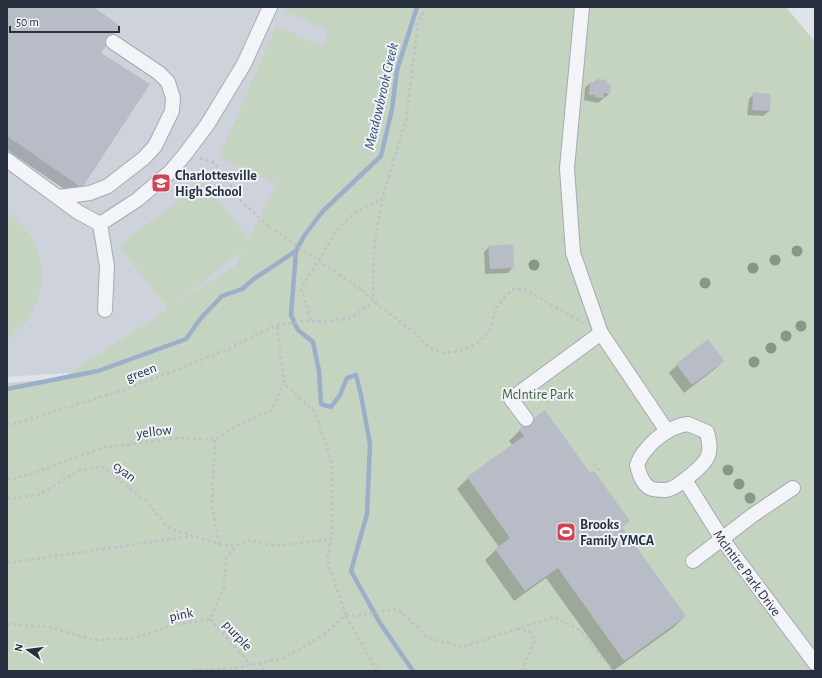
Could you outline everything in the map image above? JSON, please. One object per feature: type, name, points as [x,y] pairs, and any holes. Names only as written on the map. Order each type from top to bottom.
[{"type":"street","points":[[100,224],[137,200],[171,171],[186,153],[207,125],[244,64],[270,7]]},
{"type":"street","points":[[582,7],[567,174],[572,252],[601,333],[667,431]]},
{"type":"street","points":[[59,197],[90,192],[108,186],[144,158],[155,146],[172,111],[173,98],[168,82],[159,73],[113,42]]},
{"type":"street","points":[[7,160],[78,212],[100,224]]},
{"type":"street","points":[[100,224],[106,266],[105,310]]},
{"type":"street","points":[[526,419],[511,399],[601,333]]},
{"type":"street","points":[[688,424],[707,432],[710,444],[708,456],[701,467],[685,480],[667,490],[650,488],[642,480],[637,465],[644,451],[667,431],[677,426],[688,424]]},
{"type":"street","name":"McIntire Park Drive","points":[[685,480],[722,539],[815,663]]},
{"type":"street","points":[[694,561],[793,488]]},
{"type":"path","points":[[373,302],[374,248],[382,200],[406,120],[418,23],[426,7]]},
{"type":"path","points":[[186,153],[215,163],[242,202],[269,227],[362,290],[373,302],[411,330],[433,349],[440,351],[463,350],[480,340],[487,334],[492,324],[494,313],[507,294],[514,289],[526,290],[601,333]]},
{"type":"path","points":[[311,320],[301,289],[337,230],[355,212],[382,200]]},
{"type":"path","name":"green","points":[[7,424],[17,423],[123,390],[225,351],[274,326],[311,320],[320,322],[351,318],[373,302]]},
{"type":"path","points":[[219,544],[212,505],[215,440],[240,424],[271,411],[284,384],[277,326]]},
{"type":"path","points":[[284,384],[315,412],[332,464],[331,539],[327,560],[346,615],[377,671]]},
{"type":"path","points":[[540,392],[549,403]]},
{"type":"path","name":"yellow","points":[[7,480],[101,448],[177,438],[215,440]]},
{"type":"path","points":[[594,463],[600,472]]},
{"type":"path","name":"cyan","points":[[7,498],[38,495],[80,470],[103,467],[148,502],[169,528],[219,544],[236,546]]},
{"type":"path","points":[[7,563],[195,536]]},
{"type":"path","points":[[236,546],[249,540],[275,546],[331,539]]},
{"type":"path","name":"pink","points":[[7,624],[48,627],[94,640],[130,639],[179,624],[210,619],[224,588],[226,558],[236,546]]},
{"type":"path","points":[[193,671],[235,668],[284,658],[322,636],[346,615],[353,616],[398,610],[428,638],[463,647],[553,617],[580,630],[613,671]]},
{"type":"path","name":"purple","points":[[210,619],[251,665]]},
{"type":"path","points":[[517,629],[529,631],[535,640],[522,671]]},
{"type":"path","points":[[260,663],[264,671]]},
{"type":"shaded area","name":"Charlottesville High School","points":[[7,7],[367,7],[264,360],[7,377]]},
{"type":"green space","name":"McIntire Park","points":[[288,7],[786,7],[815,42],[815,671],[7,671],[7,383],[61,379],[168,309],[119,246],[203,182],[249,239],[277,184],[219,157],[276,26],[323,47],[328,31],[286,12]],"holes":[[[243,250],[235,266],[175,304]]]},
{"type":"green space","points":[[7,213],[22,226],[33,241],[40,258],[42,276],[39,293],[33,310],[22,326],[7,339]]},
{"type":"building","points":[[7,7],[94,7],[120,26],[101,53],[150,84],[82,188],[7,136]]},
{"type":"building","points":[[597,79],[607,80],[606,84],[611,85],[610,94],[604,93],[604,98],[589,95],[590,82],[597,82]]},
{"type":"building","points":[[753,92],[771,94],[770,111],[752,110]]},
{"type":"building","points":[[513,244],[514,268],[490,269],[488,246]]},
{"type":"building","points":[[708,339],[724,361],[692,385],[676,364]]},
{"type":"building","name":"Brooks Family YMCA","points":[[545,410],[590,473],[594,471],[630,521],[622,527],[686,616],[624,661],[558,568],[525,591],[495,549],[510,538],[467,477],[524,436],[519,429]]},
{"type":"waterway","name":"Meadowbrook Creek","points":[[413,671],[380,623],[351,571],[367,514],[370,444],[356,375],[347,378],[340,395],[331,407],[321,404],[319,371],[313,342],[298,330],[291,315],[296,251],[304,236],[323,211],[381,156],[392,109],[397,70],[417,7]]},
{"type":"waterway","points":[[7,389],[98,371],[186,339],[201,318],[222,296],[242,289],[255,278],[296,251]]},
{"type":"place","name":"Charlottesville High School","points":[[161,183]]},
{"type":"place","name":"Brooks Family YMCA","points":[[566,532]]}]
